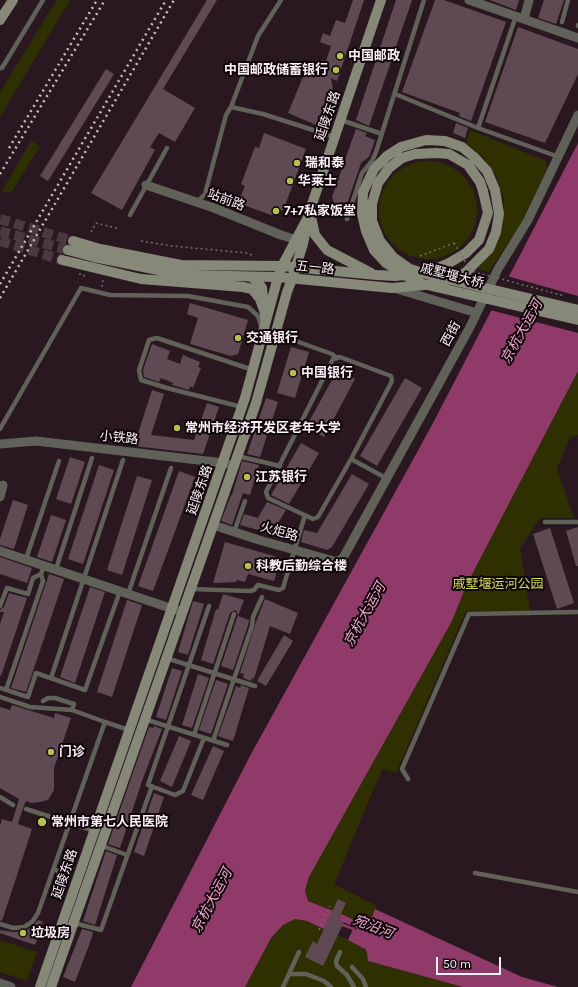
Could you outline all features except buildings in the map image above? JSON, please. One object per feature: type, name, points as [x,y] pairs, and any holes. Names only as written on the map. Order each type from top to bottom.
[{"type":"main road","points":[[0,20],[13,0]]},
{"type":"main road","name":"延陵东路","points":[[40,987],[144,719],[166,658],[177,610],[190,590],[256,403],[287,292],[303,244],[309,215],[381,0]]},
{"type":"main road","name":"戚墅堰大桥","points":[[495,190],[487,171],[462,147],[445,142],[426,140],[401,147],[387,156],[374,169],[363,192],[362,214],[366,231],[374,250],[386,263],[408,277],[423,284],[578,320]]},
{"type":"main road","name":"戚墅堰大桥","points":[[483,191],[480,182],[468,165],[449,154],[415,154],[402,158],[389,168],[378,183],[372,204],[372,222],[380,241],[393,257],[410,269],[578,310]]},
{"type":"main road","name":"五一路","points":[[68,250],[94,257],[183,275],[278,277],[392,288],[436,284],[465,273],[489,249],[496,232],[499,214],[495,190]]},
{"type":"main road","name":"五一路","points":[[73,241],[100,249],[181,265],[282,266],[395,276],[426,273],[449,263],[466,253],[479,240],[488,213],[483,191]]},
{"type":"main road","points":[[309,215],[315,235],[327,250],[377,275]]},
{"type":"main road","name":"延陵东路","points":[[51,987],[100,845],[99,832],[129,730],[177,610],[242,407],[278,277],[282,266],[309,215]]},
{"type":"main road","points":[[62,260],[141,279],[252,289],[260,299],[265,313]]},
{"type":"main road","points":[[251,276],[262,288],[265,313],[264,330]]},
{"type":"street","points":[[469,0],[578,38]]},
{"type":"street","points":[[520,18],[530,0]]},
{"type":"street","name":"西街","points":[[338,561],[342,558],[477,313],[498,269],[528,220],[559,158],[578,114]]},
{"type":"street","name":"站前路","points":[[146,185],[197,202],[296,240]]},
{"type":"street","points":[[392,288],[477,313]]},
{"type":"street","name":"小铁路","points":[[0,444],[36,441],[224,463],[234,466]]},
{"type":"street","points":[[0,497],[3,485]]},
{"type":"street","name":"火炬路","points":[[213,525],[334,562],[338,561]]},
{"type":"street","points":[[0,551],[26,559],[42,570],[56,569],[177,610]]},
{"type":"street","points":[[0,983],[11,987]]},
{"type":"lane","points":[[0,68],[2,68],[43,0]]},
{"type":"lane","points":[[197,202],[204,194],[226,115],[258,36],[281,0]]},
{"type":"lane","points":[[347,219],[362,173],[372,161],[382,134],[424,0]]},
{"type":"lane","points":[[562,22],[568,0]]},
{"type":"lane","points":[[478,128],[520,18]]},
{"type":"lane","points":[[394,94],[478,128],[559,158]]},
{"type":"lane","points":[[230,107],[263,114],[335,137]]},
{"type":"lane","points":[[341,120],[382,134]]},
{"type":"lane","points":[[130,215],[167,148]]},
{"type":"lane","points":[[0,429],[81,288],[110,295],[188,296],[248,307],[258,316],[264,330]]},
{"type":"lane","points":[[275,334],[332,354],[337,358]]},
{"type":"lane","points":[[242,407],[141,380],[139,370],[149,340],[157,338],[253,370]]},
{"type":"lane","points":[[340,357],[391,376],[392,381],[351,459],[318,517],[313,519],[268,498],[266,492],[333,359],[340,357]]},
{"type":"lane","points":[[237,456],[280,466]]},
{"type":"lane","points":[[56,569],[92,458]]},
{"type":"lane","points":[[351,459],[386,478]]},
{"type":"lane","points":[[51,678],[123,460]]},
{"type":"lane","points":[[26,559],[59,461]]},
{"type":"lane","points":[[0,688],[28,697],[36,673],[85,690],[124,592],[170,468]]},
{"type":"lane","points":[[234,532],[245,501]]},
{"type":"lane","points":[[190,590],[250,591],[254,590],[258,584],[278,590],[283,588],[305,515]]},
{"type":"lane","points":[[545,522],[578,522]]},
{"type":"lane","points":[[0,606],[7,588],[28,594],[33,578],[42,570]]},
{"type":"lane","points":[[6,690],[43,581],[42,570]]},
{"type":"lane","points":[[213,741],[252,626],[253,617],[262,597]]},
{"type":"lane","points":[[204,738],[184,791],[175,795],[148,785],[209,606]]},
{"type":"lane","points":[[408,779],[402,770],[469,614],[578,612]]},
{"type":"lane","points":[[194,735],[234,614]]},
{"type":"lane","points":[[166,658],[255,686]]},
{"type":"lane","points":[[0,698],[30,707],[72,710],[129,730]]},
{"type":"lane","points":[[43,701],[48,698],[55,698],[74,704],[72,710]]},
{"type":"lane","points":[[144,719],[227,745]]},
{"type":"lane","points":[[0,924],[13,928],[24,927],[32,922],[38,913],[105,722]]},
{"type":"lane","points":[[73,922],[101,930],[152,786]]},
{"type":"lane","points":[[0,797],[14,805]]},
{"type":"lane","points":[[26,809],[99,832]]},
{"type":"lane","points":[[100,845],[127,855]]},
{"type":"lane","points":[[54,869],[58,871],[59,874],[57,882]]},
{"type":"lane","points":[[475,873],[578,892]]},
{"type":"lane","points":[[283,987],[299,952]]},
{"type":"lane","points":[[340,952],[336,961],[337,966],[347,975],[354,987]]},
{"type":"lane","points":[[352,967],[363,978],[366,987]]},
{"type":"lane","points":[[289,974],[306,974],[324,981],[331,987]]},
{"type":"path","points":[[91,232],[96,223],[120,229]]},
{"type":"path","points":[[141,241],[172,246],[246,253],[254,256]]},
{"type":"path","points":[[420,256],[454,243],[471,271],[570,298]]},
{"type":"path","points":[[80,271],[80,275],[92,277]]},
{"type":"path","points":[[98,278],[104,280],[101,292]]},
{"type":"path","points":[[319,930],[330,906]]},
{"type":"green space","points":[[57,0],[70,0],[0,117],[0,92]]},
{"type":"green space","points":[[470,130],[546,161],[547,168],[523,220],[489,272],[478,269],[495,247],[503,225],[504,199],[496,176],[483,157],[466,143]]},
{"type":"green space","points":[[31,141],[40,146],[11,193],[2,191]]},
{"type":"green space","points":[[428,161],[447,165],[462,176],[473,191],[477,210],[473,229],[462,244],[447,255],[428,259],[409,255],[394,244],[383,229],[379,210],[383,191],[394,176],[409,165]]},
{"type":"green space","name":"戚墅堰运河公园","points":[[578,371],[578,435],[570,437],[557,469],[574,518],[540,518],[520,548],[530,611],[466,611],[396,773],[382,769],[334,884],[377,906],[372,917],[366,922],[359,922],[308,901],[305,890],[309,877],[452,621],[466,586]]},
{"type":"green space","points":[[295,919],[307,921],[360,945],[367,952],[368,961],[463,987],[245,987],[271,937],[283,925]]},
{"type":"green space","points":[[0,940],[37,952],[27,981],[0,972]]},
{"type":"water","name":"京杭大运河","points":[[578,143],[578,371],[466,586],[452,621],[309,877],[305,890],[308,901],[333,911],[324,929],[307,921],[295,919],[283,925],[271,938],[245,987],[131,987],[250,756],[432,425]]},
{"type":"water","points":[[375,909],[522,977],[558,987],[463,987],[368,961],[365,949],[348,940],[353,929],[356,930],[357,928],[338,920],[341,914],[359,922],[366,922],[372,917]]},
{"type":"pier","points":[[507,276],[578,296],[578,333],[490,310]]},
{"type":"waterway","name":"宛沿河","points":[[340,924],[354,929]]},
{"type":"tunnel","points":[[0,219],[73,241]]},
{"type":"tunnel","points":[[0,231],[68,250]]},
{"type":"tunnel","points":[[0,241],[62,260]]},
{"type":"railway","points":[[9,148],[97,0]]},
{"type":"railway","points":[[0,174],[105,0]]},
{"type":"railway","points":[[0,284],[166,0]]},
{"type":"railway","points":[[0,298],[174,0]]},
{"type":"place","name":"中国邮政","points":[[340,56]]},
{"type":"place","name":"中国邮政储蓄银行","points":[[336,70]]},
{"type":"place","name":"瑞和泰","points":[[297,163]]},
{"type":"place","name":"华莱士","points":[[290,181]]},
{"type":"place","name":"7+7私家饭堂","points":[[276,211]]},
{"type":"place","name":"交通银行","points":[[238,338]]},
{"type":"place","name":"中国银行","points":[[293,373]]},
{"type":"place","name":"常州市经济开发区老年大学","points":[[177,428]]},
{"type":"place","name":"江苏银行","points":[[247,477]]},
{"type":"place","name":"科教后勤综合楼","points":[[248,566]]},
{"type":"place","name":"门诊","points":[[51,752]]},
{"type":"place","name":"常州市第七人民医院","points":[[42,822]]},
{"type":"place","name":"垃圾房","points":[[23,933]]}]
